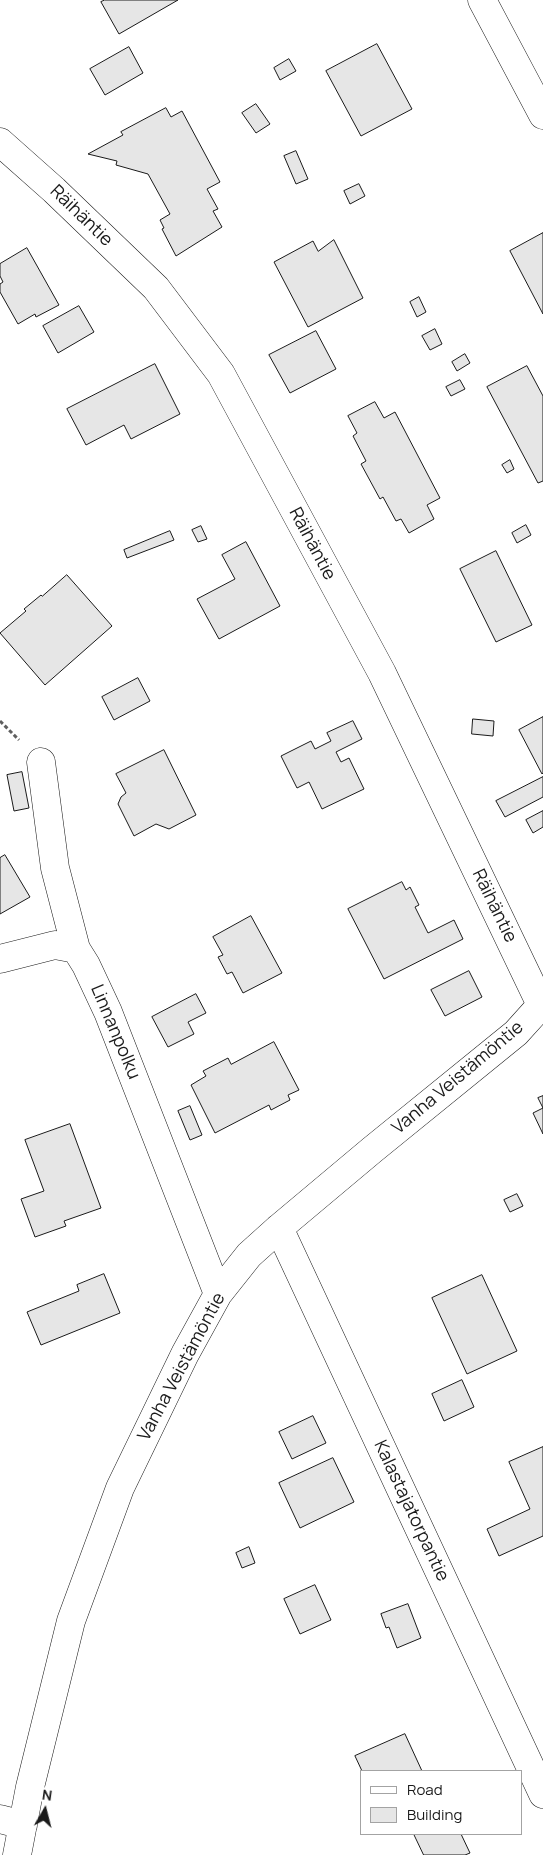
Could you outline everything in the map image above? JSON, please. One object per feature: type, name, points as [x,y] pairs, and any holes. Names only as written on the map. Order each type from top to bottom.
[{"type":"street","points":[[482,0],[543,115]]},
{"type":"street","name":"Räihäntie","points":[[0,142],[54,190],[156,288],[221,374],[382,673],[542,1004]]},
{"type":"street","name":"Linnanpolku","points":[[41,762],[55,868],[76,950],[86,965],[108,1012],[218,1294]]},
{"type":"street","points":[[0,959],[54,945],[76,950]]},
{"type":"street","name":"Vanha Veistämöntie","points":[[17,1855],[11,1822],[30,1787],[70,1621],[120,1488],[185,1354],[218,1294],[249,1256],[279,1228],[516,1033],[542,1004]]},
{"type":"street","name":"Kalastajatorpantie","points":[[279,1228],[543,1794]]},
{"type":"building","points":[[105,0],[178,0],[119,34],[101,2]]},
{"type":"building","points":[[377,44],[412,109],[361,136],[326,71]]},
{"type":"building","points":[[129,47],[143,73],[105,95],[90,69]]},
{"type":"building","points":[[289,59],[296,71],[280,80],[274,68]]},
{"type":"building","points":[[256,104],[270,124],[256,133],[242,113]]},
{"type":"building","points":[[166,108],[171,117],[182,111],[220,182],[207,189],[218,209],[213,211],[222,227],[176,256],[162,229],[164,228],[160,220],[170,214],[148,174],[116,165],[117,161],[88,154],[123,135],[121,132]]},
{"type":"building","points":[[296,151],[308,179],[296,184],[284,156]]},
{"type":"building","points":[[359,184],[365,196],[350,204],[344,191]]},
{"type":"building","points":[[543,233],[543,314],[510,251]]},
{"type":"building","points":[[334,240],[363,298],[308,327],[274,262],[313,241],[318,251]]},
{"type":"building","points":[[27,248],[59,305],[36,317],[35,314],[18,324],[0,292],[0,284],[3,282],[0,276],[0,264]]},
{"type":"building","points":[[419,297],[426,312],[417,317],[410,302]]},
{"type":"building","points":[[79,306],[94,332],[58,353],[43,326]]},
{"type":"building","points":[[435,329],[442,344],[430,350],[422,336]]},
{"type":"building","points":[[316,331],[336,369],[290,393],[269,355]]},
{"type":"building","points":[[465,354],[470,363],[457,371],[452,362]]},
{"type":"building","points":[[155,364],[180,414],[131,439],[124,425],[86,445],[67,409]]},
{"type":"building","points":[[527,366],[543,396],[543,481],[538,483],[487,387]]},
{"type":"building","points":[[460,380],[465,389],[451,396],[446,387]]},
{"type":"building","points":[[375,402],[384,418],[395,412],[440,498],[427,505],[434,519],[409,533],[401,519],[396,521],[383,497],[380,499],[361,464],[366,461],[353,436],[357,433],[348,416]]},
{"type":"building","points":[[510,460],[514,469],[507,473],[502,465]]},
{"type":"building","points":[[526,525],[531,535],[517,543],[512,533]]},
{"type":"building","points":[[201,526],[207,539],[198,542],[192,530]]},
{"type":"building","points":[[170,531],[174,540],[127,558],[124,550]]},
{"type":"building","points":[[246,542],[280,606],[219,639],[197,599],[235,579],[222,555]]},
{"type":"building","points":[[496,551],[532,625],[496,642],[460,569]]},
{"type":"building","points":[[67,575],[112,626],[45,685],[0,633],[26,611],[24,609]]},
{"type":"building","points":[[138,678],[150,701],[114,720],[102,697]]},
{"type":"building","points":[[543,717],[543,773],[542,774],[519,730]]},
{"type":"building","points":[[473,719],[494,721],[493,736],[472,734]]},
{"type":"building","points":[[353,721],[362,739],[336,752],[341,762],[349,758],[364,789],[322,809],[309,782],[297,788],[281,756],[311,741],[315,749],[331,741],[327,733]]},
{"type":"building","points":[[164,750],[196,815],[169,829],[156,824],[134,836],[118,804],[121,797],[126,793],[116,774]]},
{"type":"building","points":[[22,772],[29,808],[14,811],[7,775]]},
{"type":"building","points":[[543,777],[543,797],[505,817],[496,801]]},
{"type":"building","points":[[543,811],[543,827],[533,833],[526,820]]},
{"type":"building","points":[[5,855],[30,897],[0,914],[0,858]]},
{"type":"building","points":[[402,882],[406,890],[410,887],[419,905],[415,907],[428,933],[454,920],[463,939],[384,979],[348,909]]},
{"type":"building","points":[[251,916],[282,973],[243,993],[232,972],[227,974],[218,957],[223,955],[213,937]]},
{"type":"building","points":[[469,971],[482,997],[445,1016],[431,990]]},
{"type":"building","points":[[196,994],[206,1013],[188,1022],[194,1034],[168,1047],[152,1017]]},
{"type":"building","points":[[274,1042],[299,1090],[288,1095],[290,1100],[271,1110],[269,1105],[215,1133],[191,1085],[206,1076],[203,1071],[228,1058],[231,1064]]},
{"type":"building","points":[[543,1096],[543,1108],[538,1098]]},
{"type":"building","points":[[190,1106],[202,1135],[190,1140],[178,1111]]},
{"type":"building","points":[[543,1108],[543,1134],[533,1113]]},
{"type":"building","points":[[70,1124],[101,1208],[64,1221],[66,1226],[35,1237],[21,1199],[44,1191],[25,1140]]},
{"type":"building","points":[[517,1194],[523,1206],[510,1212],[504,1200]]},
{"type":"building","points":[[104,1274],[120,1313],[41,1345],[27,1312],[79,1291],[77,1285]]},
{"type":"building","points":[[482,1275],[517,1351],[467,1374],[432,1298]]},
{"type":"building","points":[[462,1380],[474,1407],[444,1421],[432,1394]]},
{"type":"building","points":[[313,1416],[326,1443],[292,1459],[279,1432]]},
{"type":"building","points":[[543,1447],[543,1536],[499,1556],[487,1529],[530,1509],[509,1462]]},
{"type":"building","points":[[333,1458],[354,1502],[300,1528],[279,1483]]},
{"type":"building","points":[[249,1547],[255,1563],[242,1568],[236,1553]]},
{"type":"building","points":[[315,1585],[331,1620],[300,1634],[284,1599]]},
{"type":"building","points":[[408,1604],[421,1638],[397,1648],[389,1627],[386,1628],[381,1614]]},
{"type":"building","points":[[405,1734],[422,1770],[362,1770],[355,1756]]},
{"type":"building","points":[[414,1835],[461,1835],[470,1853],[465,1855],[424,1855]]}]
